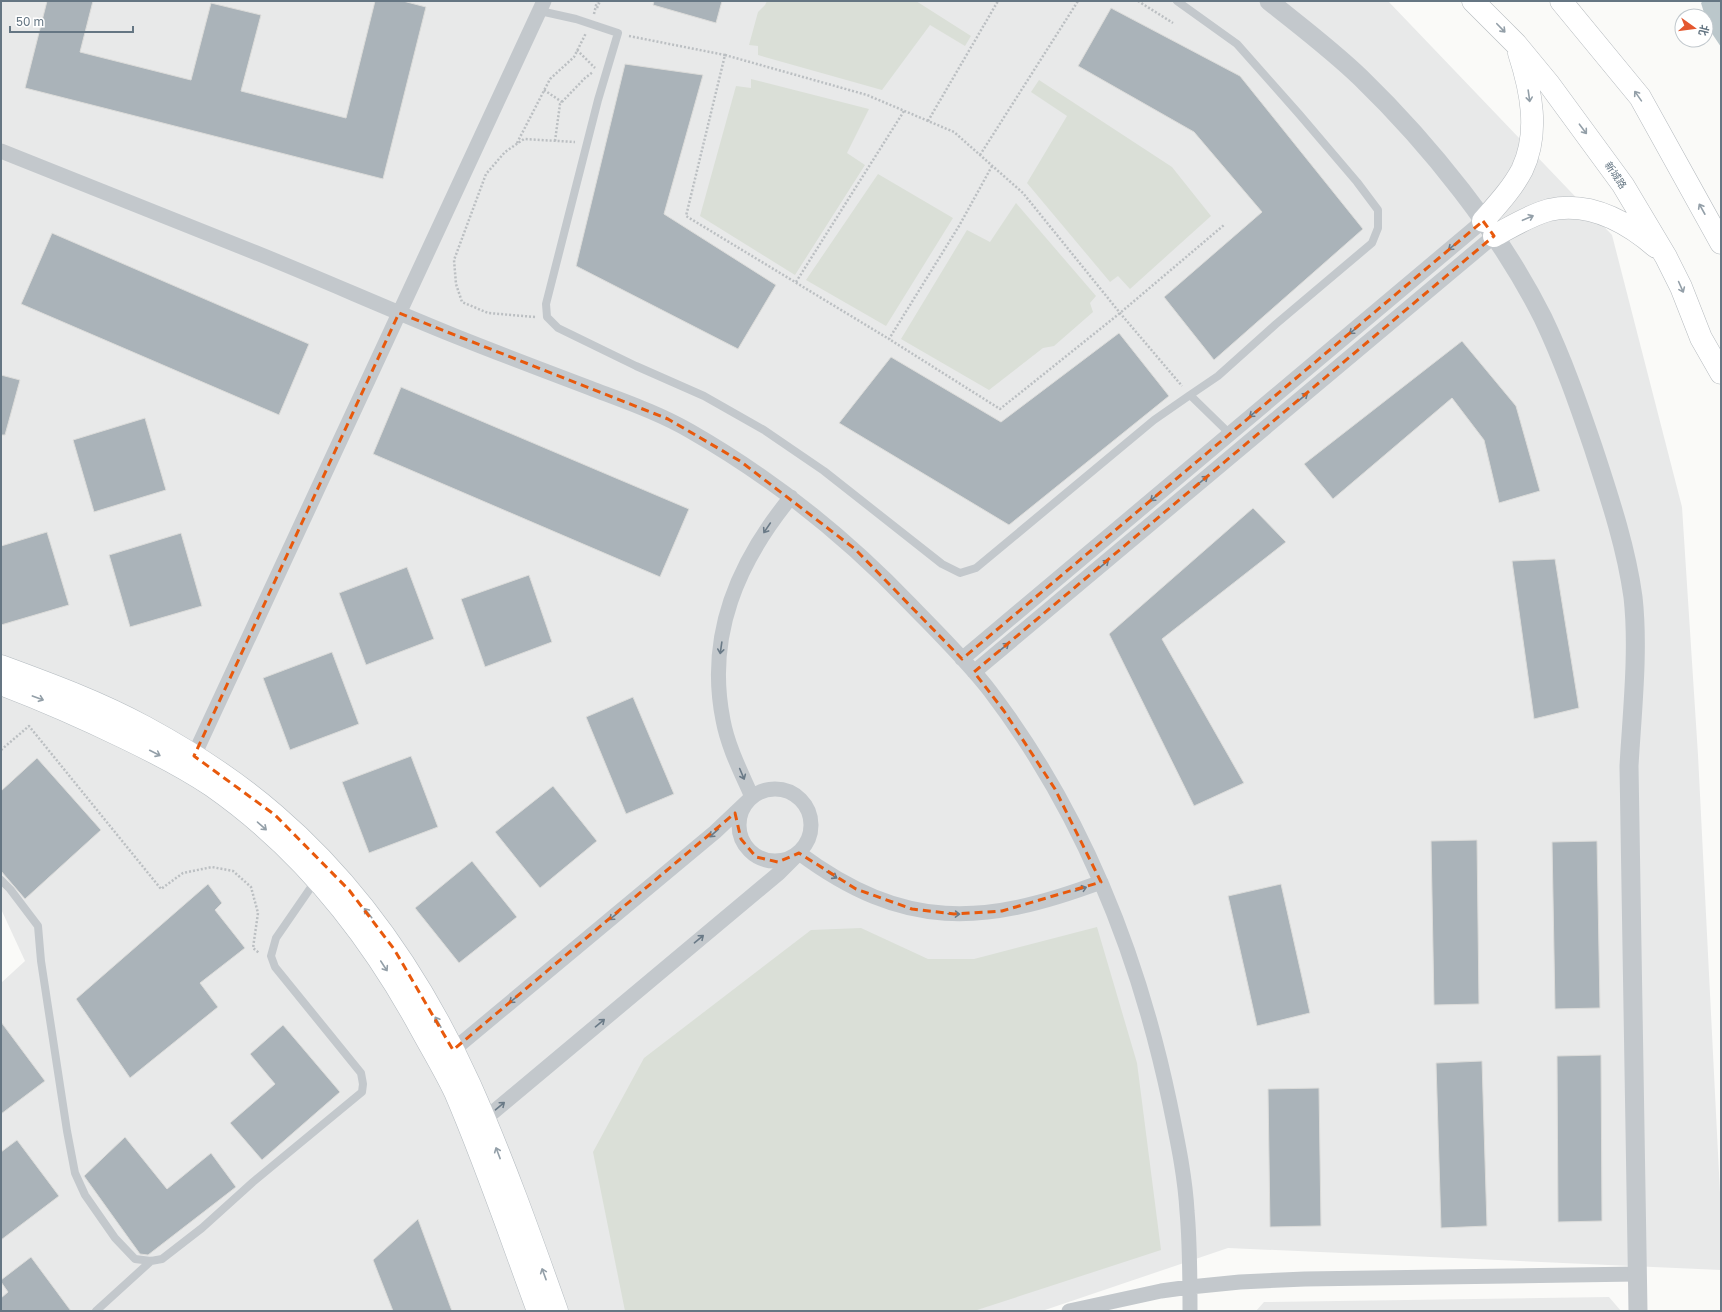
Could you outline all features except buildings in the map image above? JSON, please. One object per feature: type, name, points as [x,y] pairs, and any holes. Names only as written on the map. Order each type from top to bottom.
[{"type":"main road","name":"新城路","points":[[1473,1],[1516,44],[1549,84],[1624,185],[1666,256],[1681,287],[1701,338],[1721,373]]},
{"type":"main road","points":[[1560,1],[1640,97],[1721,244]]},
{"type":"main road","points":[[1488,229],[1522,170],[1532,139],[1529,93],[1526,77],[1516,44]]},
{"type":"main road","points":[[1488,229],[1514,225],[1548,211],[1564,208],[1580,208],[1596,212],[1627,226],[1643,236],[1666,256]]},
{"type":"main road","points":[[1,666],[92,701],[144,727],[190,763],[212,786],[260,824],[292,853],[343,909],[366,939],[409,1006],[446,1056]]},
{"type":"main road","points":[[1,684],[43,700],[190,763],[240,787],[275,815],[349,890],[394,949],[424,996],[446,1056],[454,1091],[477,1125],[557,1311]]},
{"type":"main road","points":[[477,1125],[538,1311]]},
{"type":"street","points":[[1269,1],[1354,72],[1396,113],[1425,147],[1488,229],[1542,317],[1571,384],[1604,479],[1616,521],[1627,562],[1632,596],[1634,633],[1629,766],[1638,1311]]},
{"type":"street","points":[[190,763],[542,6]]},
{"type":"street","points":[[1,151],[255,252],[400,313],[668,419],[740,461],[791,498],[855,550],[888,581],[974,672],[1004,711],[1055,789],[1078,831],[1101,882],[1119,926],[1135,973],[1163,1073],[1182,1170],[1187,1208],[1190,1311]]},
{"type":"street","points":[[962,659],[1230,434],[1488,229]]},
{"type":"street","points":[[974,672],[1488,229]]},
{"type":"street","points":[[752,797],[732,750],[723,722],[718,692],[723,629],[732,596],[741,573],[754,547],[773,519],[791,498]]},
{"type":"street","points":[[446,1056],[715,832],[752,797],[767,790],[784,790],[794,794],[803,802],[809,811],[811,833],[806,844],[799,853],[767,883],[477,1125]]},
{"type":"street","points":[[752,797],[744,806],[739,816],[738,828],[741,839],[747,849],[756,857],[767,861],[778,862],[790,859],[799,853]]},
{"type":"street","points":[[799,853],[856,889],[892,903],[932,912],[954,914],[1002,911],[1027,906],[1101,882]]},
{"type":"street","points":[[1068,1311],[1131,1297],[1190,1287],[1240,1282],[1305,1279],[1637,1274]]},
{"type":"lane","points":[[542,6],[618,33],[546,304],[547,317],[558,328],[636,366],[704,396],[764,430],[824,471],[942,564],[960,573],[976,568],[1154,420],[1218,376],[1276,324],[1372,243],[1378,228],[1378,210],[1357,182],[1300,114],[1238,44],[1177,1]]},
{"type":"lane","points":[[1190,395],[1230,434]]},
{"type":"lane","points":[[1,880],[10,889],[38,926],[41,960],[67,1131],[75,1173],[85,1195],[115,1238],[135,1259],[151,1261],[162,1259],[202,1228],[259,1177],[362,1092],[363,1084],[361,1073],[275,967],[271,956],[276,938],[317,879]]},
{"type":"lane","points":[[96,1311],[151,1261]]},
{"type":"path","points":[[596,9],[597,1]]},
{"type":"path","points":[[517,144],[550,79],[574,57],[591,24],[600,1]]},
{"type":"path","points":[[928,121],[998,1]]},
{"type":"path","points":[[980,155],[1078,1]]},
{"type":"path","points":[[1138,1],[1174,23]]},
{"type":"path","points":[[618,33],[726,55],[867,95],[954,132],[1023,193],[1120,313],[1190,395]]},
{"type":"path","points":[[578,50],[597,70]]},
{"type":"path","points":[[726,55],[686,216],[889,339],[1000,409],[1120,313],[1224,226]]},
{"type":"path","points":[[555,141],[560,104],[585,78],[610,60]]},
{"type":"path","points":[[544,90],[562,102]]},
{"type":"path","points":[[796,282],[904,111]]},
{"type":"path","points":[[547,317],[488,313],[462,302],[456,284],[454,260],[486,174],[505,152],[524,139],[588,142]]},
{"type":"path","points":[[889,339],[959,226],[992,166]]},
{"type":"path","points":[[1,750],[29,726],[161,889],[183,873],[212,867],[233,871],[251,887],[258,913],[253,948],[275,967]]},
{"type":"highlighted area","points":[[1483,221],[1494,236],[974,672],[1004,711],[1055,789],[1101,882],[1002,911],[954,914],[912,909],[856,889],[799,853],[778,862],[756,857],[741,839],[735,813],[453,1050],[394,949],[349,890],[275,815],[194,756],[399,313],[668,419],[740,461],[855,549],[962,659]]},
{"type":"shaded area","points":[[1,1],[1388,1],[1612,235],[1682,507],[1698,755],[1721,1213],[1721,1270],[1228,1248],[1042,1311],[1,1311],[1,983],[25,961],[1,909]]},
{"type":"shaded area","points":[[767,1],[916,1],[971,36],[965,46],[930,25],[882,90],[758,55],[758,46],[749,45],[758,12]]},
{"type":"shaded area","points":[[1703,1],[1721,1],[1721,47],[1714,36],[1714,8],[1703,8],[1701,3]]},
{"type":"shaded area","points":[[751,79],[869,109],[847,153],[865,165],[795,275],[700,216],[736,86],[751,88]]},
{"type":"shaded area","points":[[1039,80],[1172,167],[1211,216],[1130,289],[1118,276],[1110,282],[1027,183],[1067,116],[1031,92]]},
{"type":"shaded area","points":[[878,174],[953,218],[886,326],[806,280]]},
{"type":"shaded area","points":[[1016,203],[1096,296],[1090,303],[1093,312],[1054,346],[1043,348],[989,390],[901,339],[967,230],[990,242]]},
{"type":"shaded area","points":[[1097,927],[1137,1063],[1161,1250],[974,1311],[625,1311],[593,1152],[644,1058],[811,930],[861,928],[928,959],[974,959]]},
{"type":"shaded area","points":[[1609,1297],[1621,1311],[1256,1311],[1264,1302]]}]
